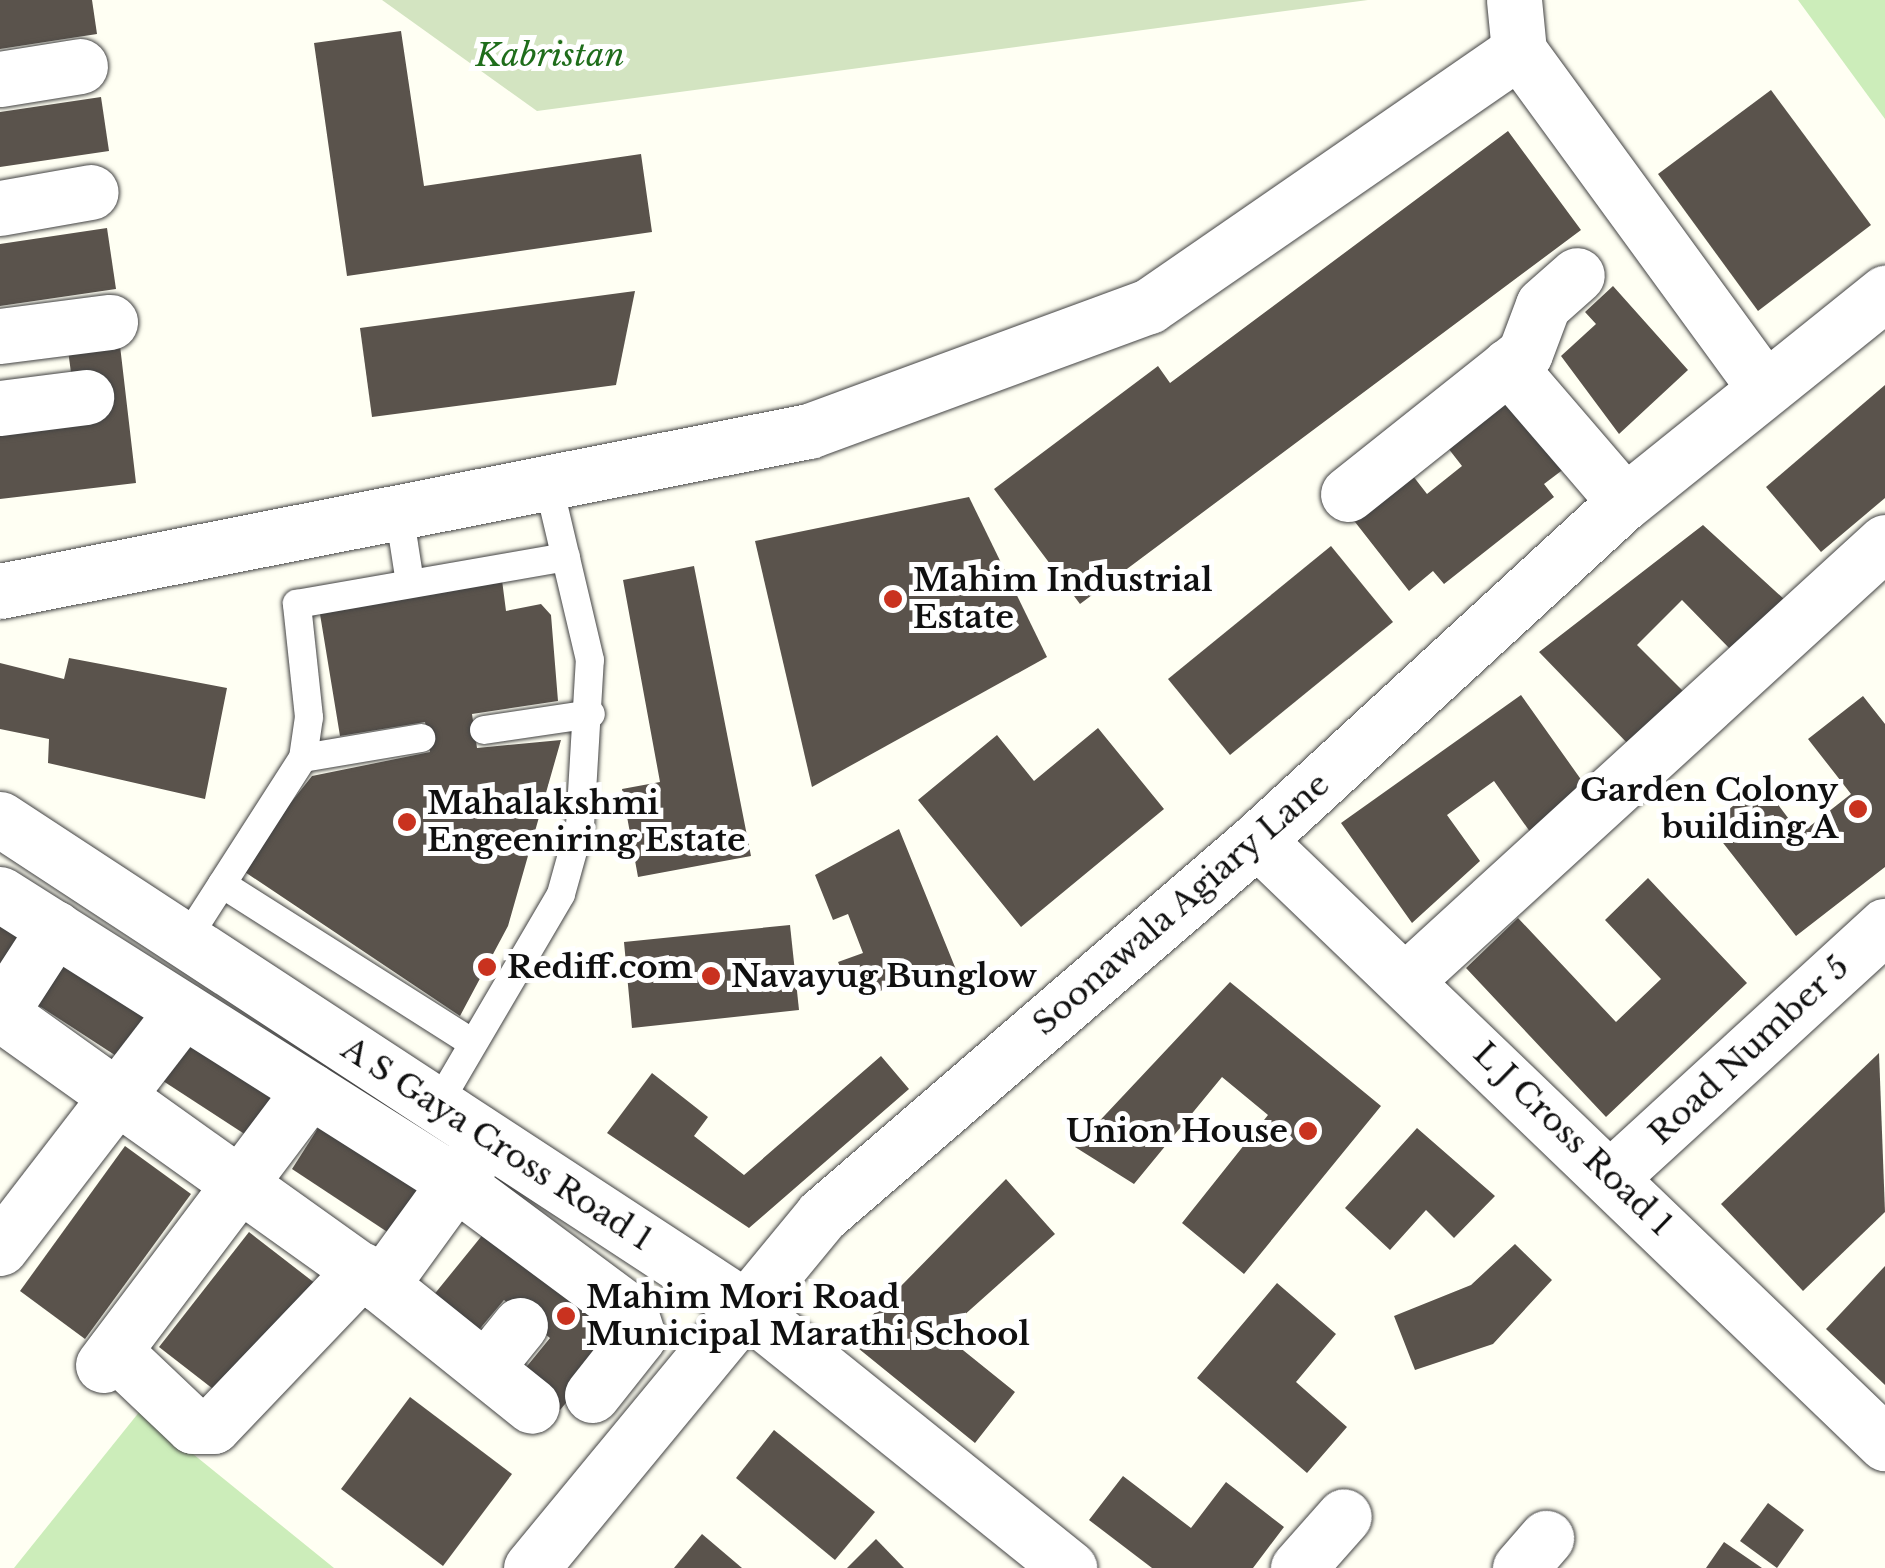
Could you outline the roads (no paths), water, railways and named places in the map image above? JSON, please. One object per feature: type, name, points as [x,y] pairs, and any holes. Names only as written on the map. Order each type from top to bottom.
[{"type":"street","points":[[0,591],[808,431],[1149,306],[1516,25],[1764,387]]},
{"type":"street","points":[[0,80],[80,66]]},
{"type":"street","points":[[0,208],[92,192]]},
{"type":"street","points":[[1348,494],[1525,352],[1543,304],[1576,275]]},
{"type":"street","name":"Soonawala Agiary Lane","points":[[532,1568],[742,1305],[822,1215],[1256,840],[1625,502],[1885,293]]},
{"type":"street","points":[[43,403],[18,334],[110,322]]},
{"type":"street","points":[[1508,366],[1625,502]]},
{"type":"street","points":[[1406,980],[1885,542]]},
{"type":"street","name":"A S Gaya Cross Road 1","points":[[0,819],[742,1305],[1069,1568]]},
{"type":"street","name":"L J Cross Road 1","points":[[1256,840],[1613,1175],[1885,1443]]},
{"type":"street","points":[[0,894],[455,1182],[636,1319],[638,1337],[592,1395]]},
{"type":"street","name":"Road Number 5","points":[[1613,1175],[1885,926]]},
{"type":"street","points":[[54,928],[0,1013],[244,1182],[532,1406]]},
{"type":"street","points":[[0,1248],[122,1097],[183,1010]]},
{"type":"street","points":[[310,1090],[108,1358],[193,1426],[213,1426],[372,1278],[488,1138]]},
{"type":"street","points":[[486,1367],[520,1325]]},
{"type":"street","points":[[1298,1568],[1344,1516]]},
{"type":"lane","points":[[438,1104],[561,894],[580,826],[591,714],[590,660],[548,482]]},
{"type":"lane","points":[[399,512],[410,583]]},
{"type":"lane","points":[[186,940],[303,758],[308,717],[293,608],[410,583],[566,557]]},
{"type":"lane","points":[[484,730],[591,714]]},
{"type":"lane","points":[[303,758],[421,738]]},
{"type":"lane","points":[[222,884],[473,1043]]},
{"type":"place","name":"Mahim Industrial Estate","points":[[893,599]]},
{"type":"place","name":"Garden Colony building A","points":[[1858,809]]},
{"type":"place","name":"Mahalakshmi Engeeniring Estate","points":[[407,822]]},
{"type":"place","name":"Rediff.com","points":[[487,967]]},
{"type":"place","name":"Navayug Bunglow","points":[[711,976]]},
{"type":"place","name":"Union House","points":[[1308,1131]]},
{"type":"place","name":"Mahim Mori Road Municipal Marathi School","points":[[566,1316]]},
{"type":"park label","name":"Kabristan","points":[[550,55]]}]
